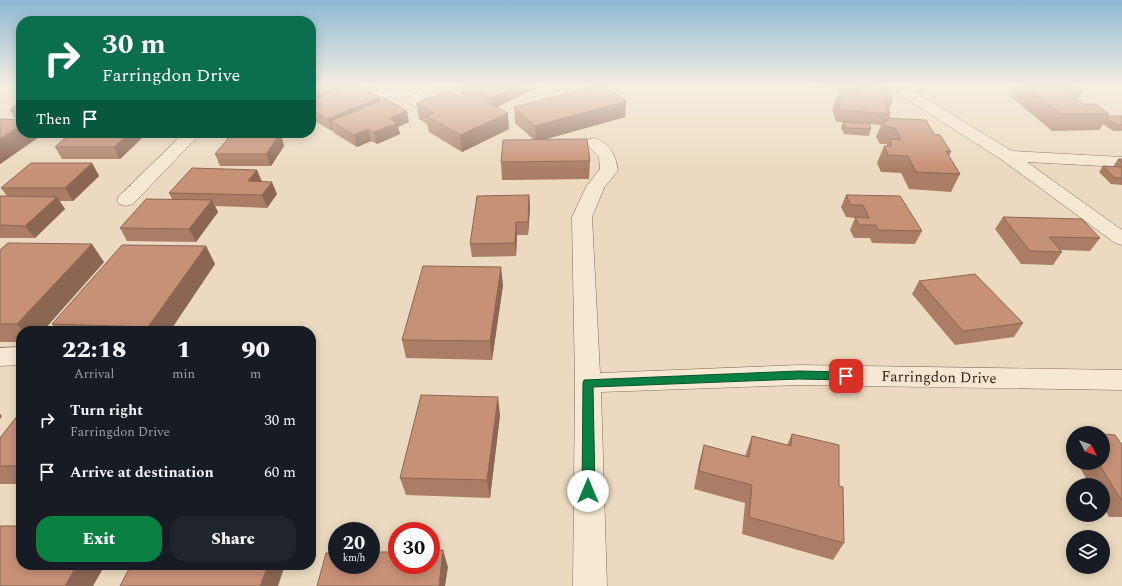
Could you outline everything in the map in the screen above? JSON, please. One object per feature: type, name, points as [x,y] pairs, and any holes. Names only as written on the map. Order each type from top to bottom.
[{"type":"street","points":[[942,114],[1008,156],[1122,239]]},
{"type":"street","points":[[126,200],[188,138]]},
{"type":"street","points":[[590,586],[588,383],[582,217],[595,187],[609,170],[607,155],[593,144]]},
{"type":"street","points":[[1008,156],[1122,162]]},
{"type":"street","points":[[0,357],[16,356]]},
{"type":"street","name":"Farringdon Drive","points":[[588,383],[799,375],[1122,380]]},
{"type":"building","points":[[319,114],[339,114],[328,119]]},
{"type":"building","points":[[348,114],[398,114],[389,118],[397,123],[374,132],[368,129],[354,135],[331,121]]},
{"type":"building","points":[[430,114],[505,114],[460,135],[426,116]]},
{"type":"building","points":[[522,114],[577,114],[535,126]]},
{"type":"building","points":[[1108,116],[1122,116],[1122,125],[1117,125],[1107,118]]},
{"type":"building","points":[[887,118],[926,120],[934,134],[940,135],[951,152],[946,151],[960,174],[916,172],[908,156],[888,155],[884,146],[892,146],[889,139],[901,140],[895,128],[886,127],[883,121],[888,121]]},
{"type":"building","points":[[0,119],[16,120],[16,128],[0,139]]},
{"type":"building","points":[[843,122],[869,123],[871,129],[846,128]]},
{"type":"building","points":[[65,138],[124,138],[114,147],[55,147]]},
{"type":"building","points":[[229,138],[277,138],[266,154],[215,154]]},
{"type":"building","points":[[587,139],[590,161],[501,162],[503,140]]},
{"type":"building","points":[[31,163],[92,163],[65,188],[1,188]]},
{"type":"building","points":[[1103,166],[1122,167],[1122,178],[1115,178]]},
{"type":"building","points":[[192,168],[257,170],[248,181],[272,182],[262,195],[169,193]]},
{"type":"building","points":[[529,195],[528,222],[516,222],[515,243],[470,244],[477,196]]},
{"type":"building","points":[[846,195],[900,196],[922,231],[878,230],[876,225],[859,225],[855,217],[869,218],[863,205],[851,205]]},
{"type":"building","points":[[0,196],[57,197],[25,226],[0,225]]},
{"type":"building","points":[[146,199],[212,200],[189,229],[120,228]]},
{"type":"building","points":[[1003,217],[1082,219],[1100,238],[1049,237],[1062,252],[1030,251]]},
{"type":"building","points":[[8,243],[92,244],[17,324],[0,324],[0,250]]},
{"type":"building","points":[[122,245],[206,246],[149,326],[52,324]]},
{"type":"building","points":[[423,266],[501,267],[490,341],[402,340]]},
{"type":"building","points":[[975,274],[1023,323],[963,331],[919,281]]},
{"type":"building","points":[[421,395],[498,397],[487,480],[400,478]]},
{"type":"building","points":[[16,417],[16,466],[0,466],[0,438]]},
{"type":"building","points":[[792,434],[839,445],[839,486],[843,487],[844,543],[749,517],[752,485],[699,471],[704,445],[749,457],[752,436],[791,446]]},
{"type":"building","points":[[1110,435],[1115,435],[1122,445],[1122,501],[1110,482],[1110,478],[1107,478],[1102,470],[1110,470]]},
{"type":"building","points":[[0,526],[16,526],[16,570],[74,570],[65,586],[0,586]]},
{"type":"building","points":[[440,550],[443,550],[439,586],[317,586],[326,553],[328,553],[328,574],[380,574],[380,552],[388,552],[388,574],[440,574]]},
{"type":"building","points":[[128,570],[266,570],[260,586],[120,586]]},
{"type":"route","points":[[588,491],[588,383],[799,375],[846,376]]}]
